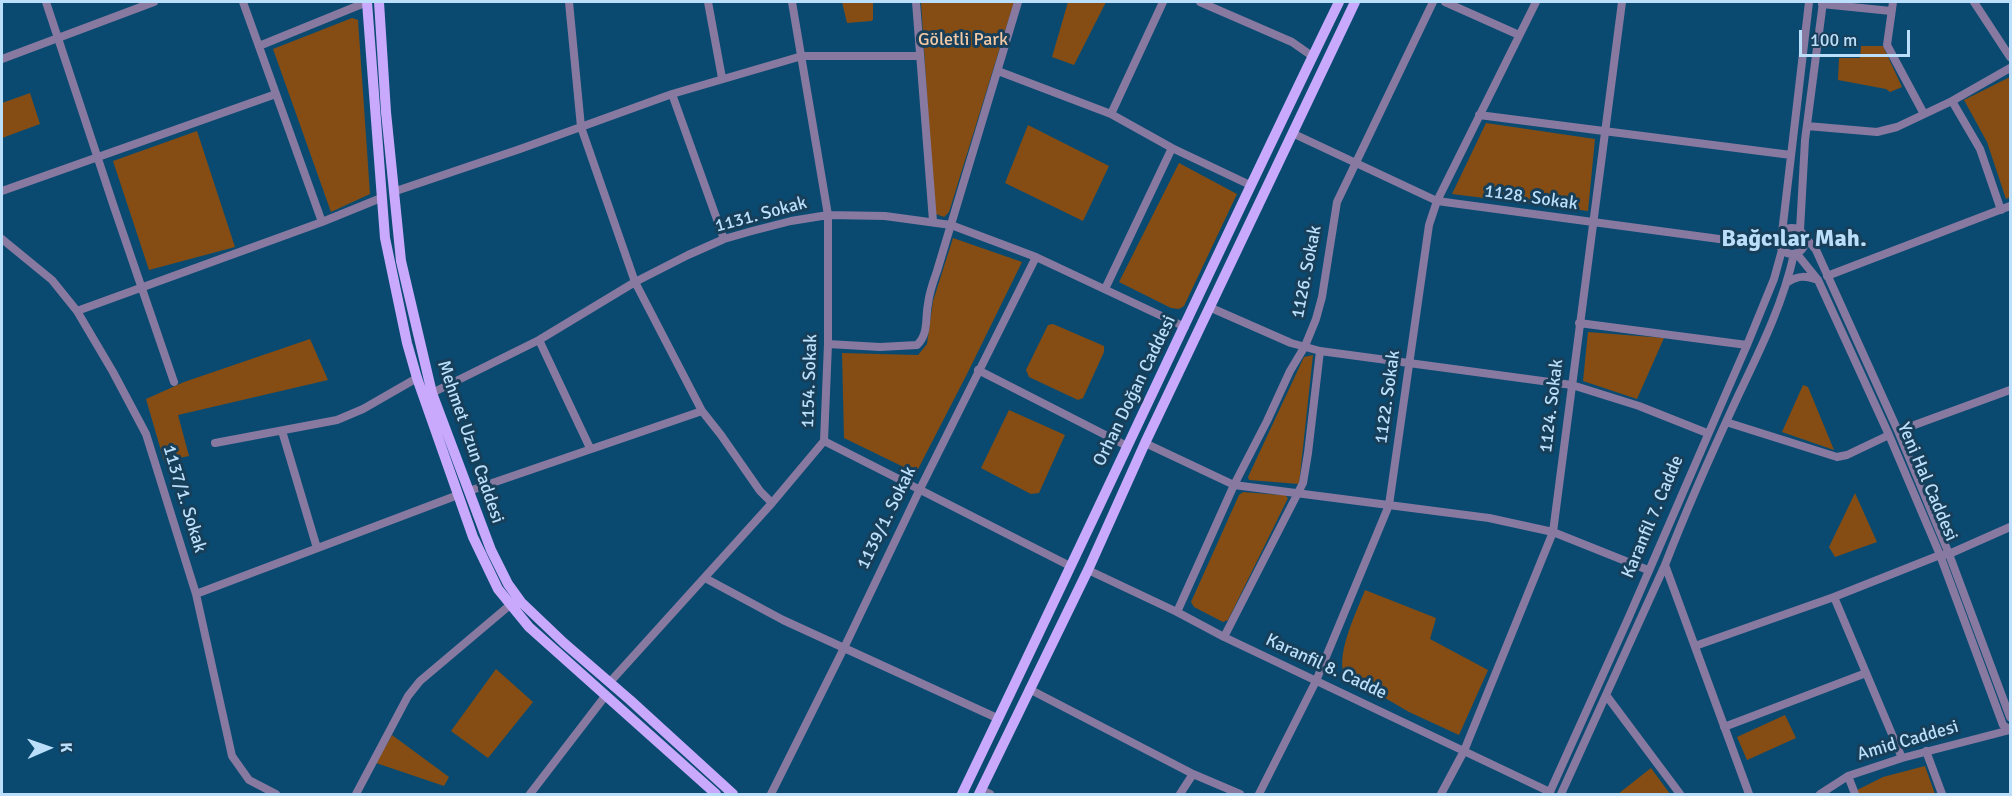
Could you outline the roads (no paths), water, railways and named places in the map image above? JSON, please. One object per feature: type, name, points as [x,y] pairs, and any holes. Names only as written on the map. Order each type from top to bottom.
[{"type":"main road","points":[[367,2],[385,238],[407,343],[417,378],[464,493],[472,537],[498,589],[529,627],[716,795]]},
{"type":"main road","name":"Mehmet Uzun Caddesi","points":[[379,2],[393,192],[402,261],[432,393],[464,493],[508,584],[521,602],[733,795]]},
{"type":"main road","name":"Orhan Doğan Caddesi","points":[[962,795],[1185,327],[1250,185],[1339,2]]},
{"type":"main road","points":[[983,793],[1029,689],[1088,570],[1209,307],[1356,2]]},
{"type":"street","points":[[46,2],[174,382]]},
{"type":"street","points":[[2,59],[154,2]]},
{"type":"street","points":[[243,2],[322,222]]},
{"type":"street","points":[[259,46],[367,2]]},
{"type":"street","points":[[568,2],[581,127],[635,282],[702,411],[760,491],[772,503]]},
{"type":"street","points":[[708,2],[722,78]]},
{"type":"street","name":"1154. Sokak","points":[[610,682],[772,503],[824,441],[828,344],[828,215],[792,2]]},
{"type":"street","points":[[916,2],[933,221]]},
{"type":"street","points":[[828,344],[880,347],[917,345],[925,334],[928,302],[1018,2]]},
{"type":"street","points":[[1111,114],[1163,2]]},
{"type":"street","points":[[1200,2],[1292,42],[1312,56]]},
{"type":"street","name":"1126. Sokak","points":[[1177,612],[1234,485],[1290,370],[1305,346],[1322,297],[1336,202],[1432,2]]},
{"type":"street","points":[[1445,2],[1519,35]]},
{"type":"street","name":"1122. Sokak","points":[[1259,795],[1316,681],[1389,506],[1429,225],[1437,201],[1536,2]]},
{"type":"street","name":"1124. Sokak","points":[[1441,795],[1464,751],[1553,532],[1622,2]]},
{"type":"street","points":[[1809,2],[1782,233],[1781,247],[1787,254],[1796,254],[1805,246],[1802,234],[1807,126],[1822,3],[1892,6],[1887,45],[1924,114]]},
{"type":"street","points":[[1974,2],[2010,57]]},
{"type":"street","points":[[393,192],[672,94],[802,56],[920,56]]},
{"type":"street","points":[[1807,126],[1877,132],[1897,128],[1952,101],[2010,68]]},
{"type":"street","points":[[998,71],[1111,114],[1172,148],[1250,185]]},
{"type":"street","points":[[2,190],[276,94]]},
{"type":"street","points":[[672,94],[724,239]]},
{"type":"street","points":[[1827,276],[2006,208],[1980,149],[1952,101]]},
{"type":"street","points":[[1479,115],[1791,155]]},
{"type":"street","name":"1128. Sokak","points":[[1292,133],[1437,201],[1781,247]]},
{"type":"street","points":[[1106,289],[1172,148]]},
{"type":"street","points":[[77,311],[322,222],[381,198]]},
{"type":"street","name":"1131. Sokak","points":[[432,393],[539,340],[635,282],[724,239],[791,221],[828,215],[885,216],[951,225],[1036,257],[1185,327]]},
{"type":"street","points":[[1782,233],[1791,228],[1802,234],[1816,250],[1898,431],[2010,717]]},
{"type":"street","name":"1137/1. Sokak","points":[[2,239],[52,280],[77,311],[146,434],[196,594],[232,756],[249,780],[276,795]]},
{"type":"street","name":"Karanfil 7. Cadde","points":[[1550,793],[1747,345],[1774,279],[1781,247]]},
{"type":"street","name":"Karanfil 7. Cadde","points":[[1562,794],[1761,346],[1788,282],[1796,254]]},
{"type":"street","name":"Yeni Hal Caddesi","points":[[1796,254],[1818,280],[1945,554],[2009,729]]},
{"type":"street","name":"1139/1. Sokak","points":[[771,795],[918,491],[1036,257]]},
{"type":"street","points":[[1788,282],[1805,276],[1818,280]]},
{"type":"street","points":[[1209,307],[1291,343],[1320,351],[1572,385],[1639,406],[1707,433]]},
{"type":"street","points":[[1579,323],[1747,345]]},
{"type":"street","points":[[539,340],[590,448]]},
{"type":"street","points":[[1224,637],[1303,483],[1320,351]]},
{"type":"street","points":[[978,370],[1127,446]]},
{"type":"street","points":[[215,443],[337,420],[363,409],[417,378]]},
{"type":"street","points":[[1898,431],[2010,390]]},
{"type":"street","points":[[196,594],[464,493],[702,411]]},
{"type":"street","points":[[1726,422],[1837,457],[1847,455],[1889,435]]},
{"type":"street","points":[[282,431],[317,548]]},
{"type":"street","points":[[824,441],[918,491],[1070,566]]},
{"type":"street","points":[[1145,443],[1234,485],[1489,518],[1553,532],[1648,570]]},
{"type":"street","points":[[1695,646],[1834,597],[2010,527]]},
{"type":"street","points":[[1665,565],[1749,795]]},
{"type":"street","name":"Karanfil 8. Cadde","points":[[1088,570],[1550,793]]},
{"type":"street","points":[[705,578],[783,620],[998,718]]},
{"type":"street","points":[[1834,597],[1902,758]]},
{"type":"street","points":[[356,795],[408,696],[420,681],[510,605]]},
{"type":"street","points":[[1724,727],[1866,673]]},
{"type":"street","points":[[1029,689],[1193,774],[1240,795]]},
{"type":"street","points":[[530,795],[606,695]]},
{"type":"street","points":[[1606,696],[1680,795]]},
{"type":"street","name":"Amid Caddesi","points":[[1820,795],[1848,776],[1902,758],[2009,729]]},
{"type":"street","points":[[1926,751],[1942,795]]},
{"type":"street","points":[[1180,795],[1193,774]]},
{"type":"street","points":[[1848,776],[1855,795]]},
{"type":"district","name":"Bağcılar Mah.","points":[[1794,240]]},
{"type":"park label","name":"Göletli Park","points":[[963,40]]}]
